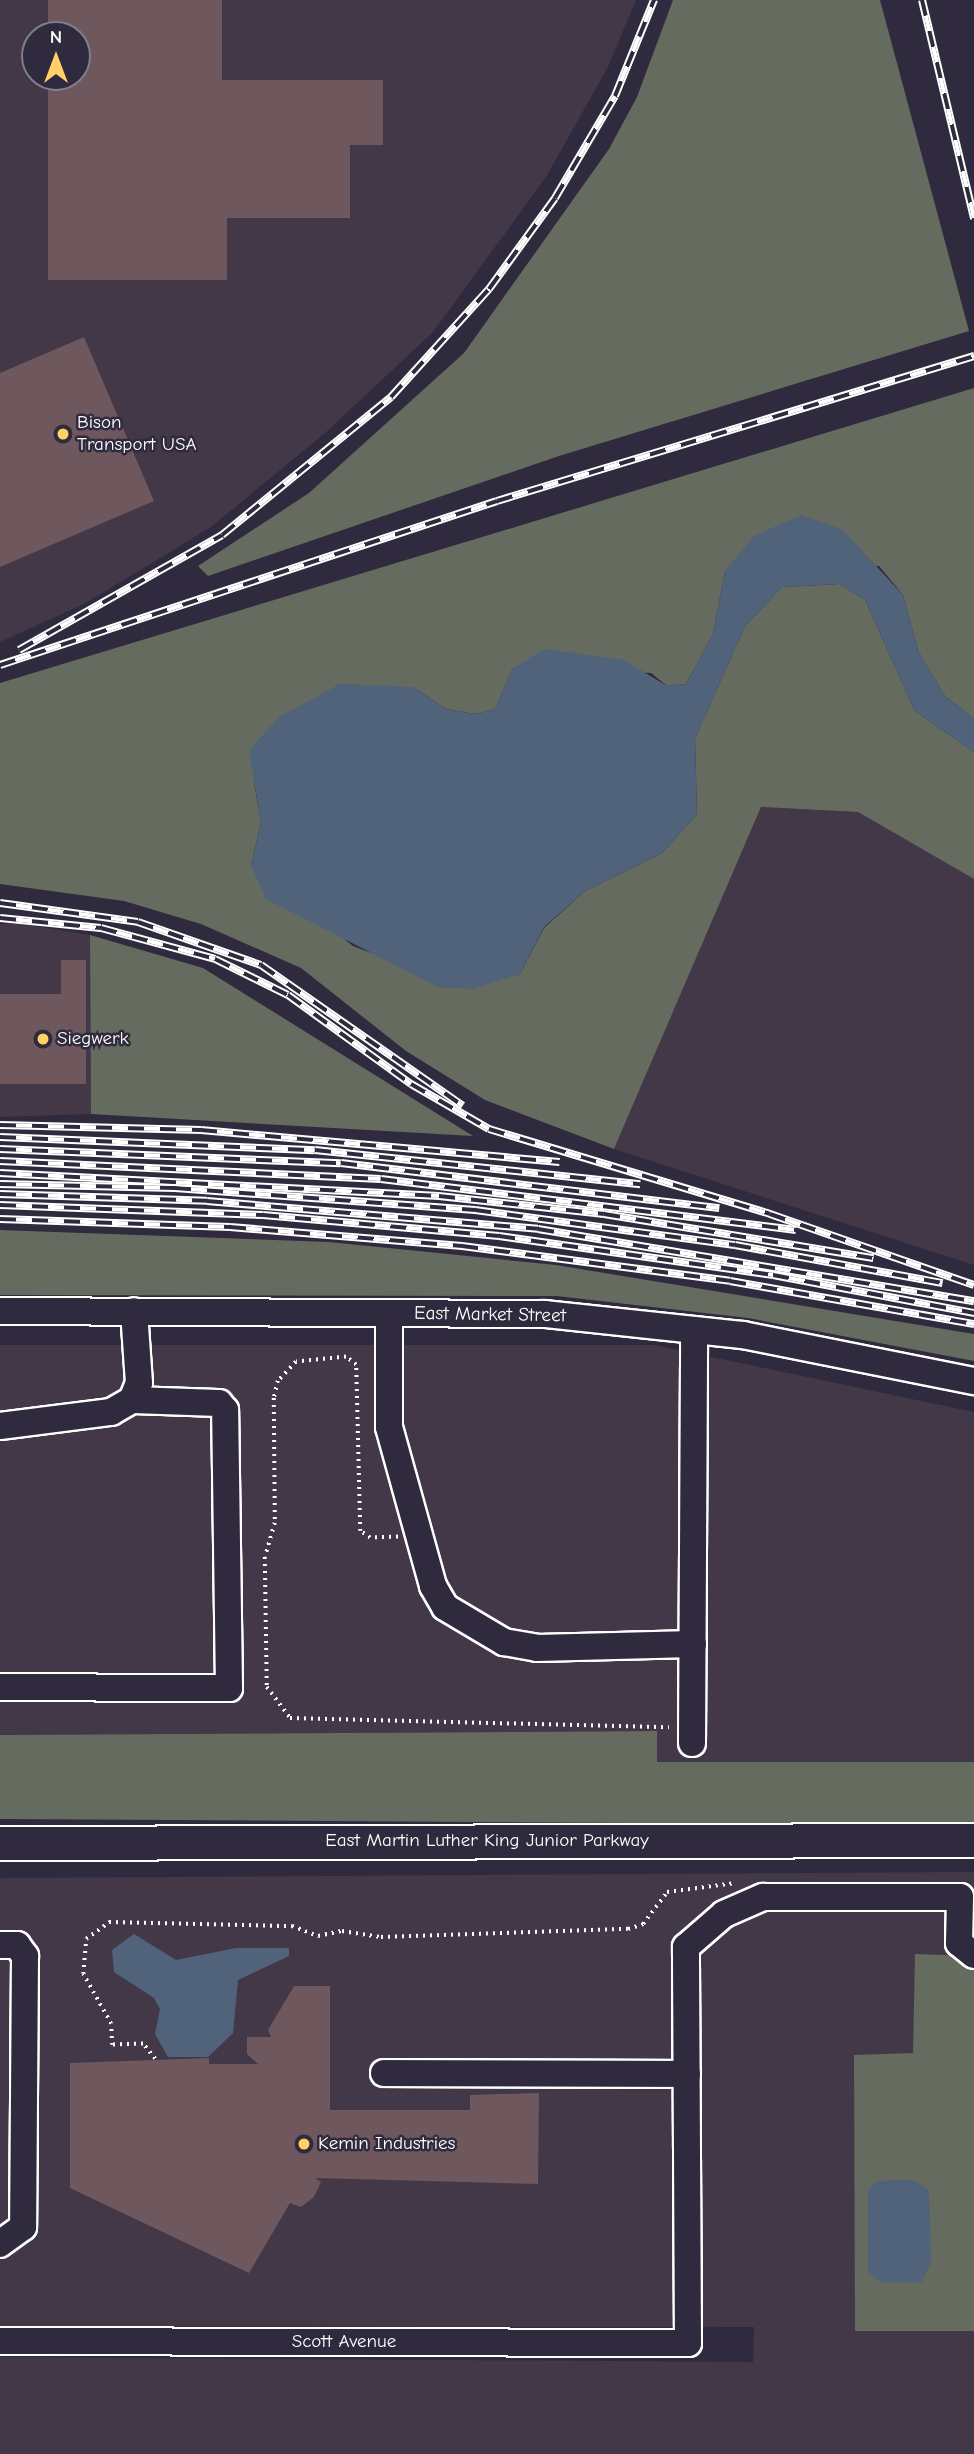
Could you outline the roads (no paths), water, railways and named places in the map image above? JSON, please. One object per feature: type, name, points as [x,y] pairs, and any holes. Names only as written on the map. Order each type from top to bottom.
[{"type":"main road","name":"East Martin Luther King Junior Parkway","points":[[0,1843],[974,1840]]},
{"type":"street","name":"East Market Street","points":[[0,1311],[545,1314],[694,1329],[974,1381]]},
{"type":"street","points":[[132,1400],[139,1383],[134,1311]]},
{"type":"street","points":[[389,1313],[389,1427],[419,1536],[444,1607],[504,1642],[537,1648],[693,1644]]},
{"type":"street","points":[[692,1738],[694,1329]]},
{"type":"street","points":[[0,1426],[111,1412],[132,1400],[219,1403],[225,1410],[229,1688],[0,1687]]},
{"type":"street","points":[[384,2073],[687,2074],[686,1947],[734,1910],[763,1897],[960,1897],[959,1943],[974,1955]]},
{"type":"street","points":[[0,1945],[17,1945],[25,1956],[12,2111],[23,2227],[0,2244]]},
{"type":"street","name":"Scott Avenue","points":[[0,2342],[688,2343],[687,2074]]},
{"type":"water","points":[[801,515],[842,529],[903,595],[918,651],[945,696],[974,719],[974,752],[915,711],[865,600],[840,584],[782,587],[745,626],[695,738],[697,814],[662,853],[585,891],[544,927],[520,974],[472,989],[438,987],[266,899],[251,865],[261,822],[249,751],[279,717],[340,684],[413,687],[446,709],[475,714],[495,709],[513,668],[545,649],[624,660],[667,686],[686,684],[713,634],[725,571],[754,536]]},
{"type":"water","points":[[134,1934],[176,1960],[236,1948],[289,1948],[289,1956],[238,1980],[233,2033],[208,2057],[168,2057],[155,2034],[160,2009],[154,1998],[114,1972],[112,1950]]},
{"type":"water","points":[[913,2180],[929,2190],[931,2262],[922,2282],[882,2283],[868,2272],[868,2191],[877,2181]]},
{"type":"railway","points":[[19,650],[222,535],[391,397],[489,289],[555,198],[615,96],[654,0]]},
{"type":"railway","points":[[922,0],[974,219]]},
{"type":"railway","points":[[0,665],[497,501],[974,356]]},
{"type":"railway","points":[[0,903],[138,922],[261,965],[463,1106]]},
{"type":"railway","points":[[0,918],[101,928],[215,959],[288,995],[411,1084],[489,1129],[770,1214],[974,1285]]},
{"type":"railway","points":[[0,1125],[201,1130],[560,1162]]},
{"type":"railway","points":[[0,1137],[315,1150],[640,1184]]},
{"type":"railway","points":[[0,1149],[341,1163],[719,1208]]},
{"type":"railway","points":[[0,1161],[381,1179],[796,1230]]},
{"type":"railway","points":[[0,1173],[439,1196],[604,1214],[873,1258]]},
{"type":"railway","points":[[0,1184],[175,1188],[475,1210],[735,1245],[943,1283]]},
{"type":"railway","points":[[0,1194],[207,1201],[538,1229],[974,1301]]},
{"type":"railway","points":[[0,1205],[263,1215],[499,1236],[773,1275],[974,1313]]},
{"type":"railway","points":[[0,1219],[230,1227],[462,1246],[730,1281],[974,1324]]},
{"type":"place","name":"Bison Transport USA","points":[[63,434]]},
{"type":"place","name":"Siegwerk","points":[[43,1039]]},
{"type":"place","name":"Kemin Industries","points":[[304,2144]]}]
